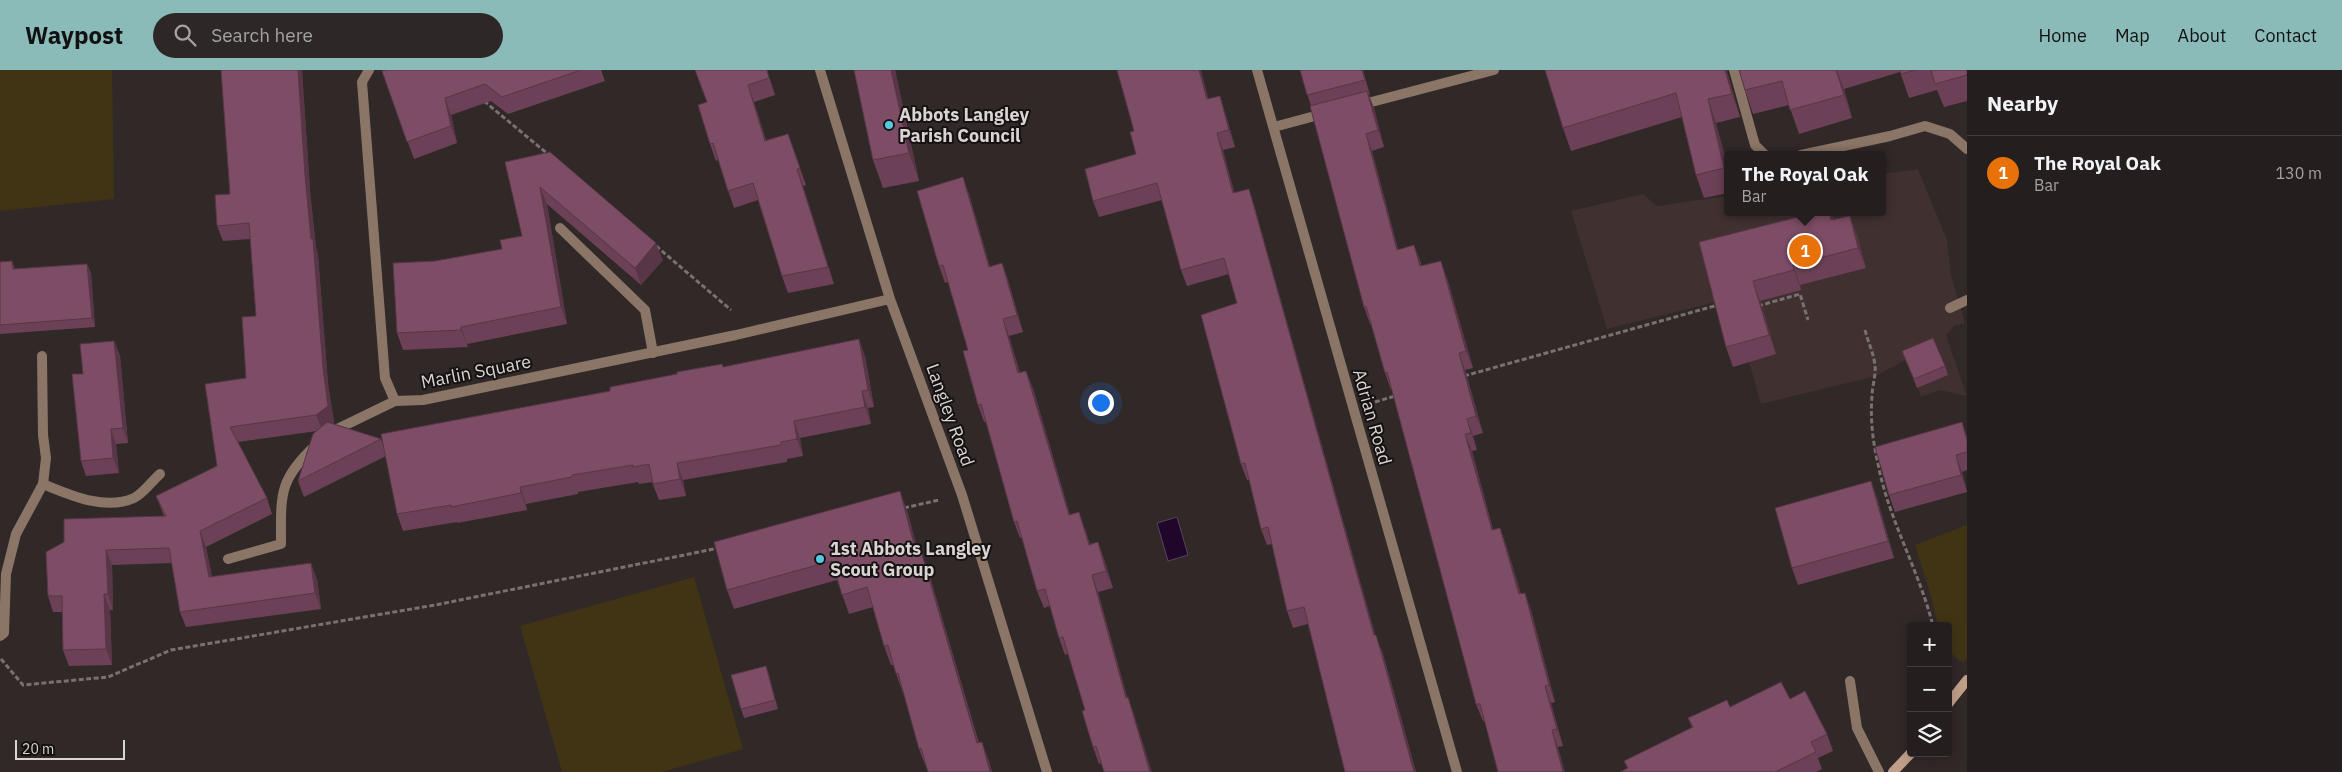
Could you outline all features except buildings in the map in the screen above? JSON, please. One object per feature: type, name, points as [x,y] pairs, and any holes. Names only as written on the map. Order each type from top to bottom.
[{"type":"street","points":[[228,559],[281,544],[281,503],[286,480],[302,458],[332,430],[395,401],[385,378],[362,82],[369,70]]},
{"type":"street","name":"Langley Road","points":[[820,70],[890,299],[962,495],[1047,772]]},
{"type":"street","name":"Adrian Road","points":[[1257,70],[1458,772]]},
{"type":"street","points":[[1274,127],[1494,70]]},
{"type":"street","points":[[1734,70],[1755,145],[1761,151]]},
{"type":"street","points":[[1820,151],[1890,136],[1925,126],[1950,134],[1967,149]]},
{"type":"street","points":[[560,228],[645,310],[653,353]]},
{"type":"street","name":"Marlin Square","points":[[395,401],[423,400],[653,353],[890,299]]},
{"type":"street","points":[[1950,308],[1967,300]]},
{"type":"street","points":[[0,636],[4,633],[6,574],[16,534],[43,484],[46,458],[43,435],[42,356]]},
{"type":"street","points":[[43,484],[77,498],[120,502],[136,498],[160,474]]},
{"type":"street","points":[[1952,699],[1967,680]]},
{"type":"street","points":[[1850,681],[1857,728],[1879,772]]},
{"type":"street","points":[[1893,772],[1907,757]]},
{"type":"path","points":[[484,100],[555,160]]},
{"type":"path","points":[[651,242],[732,311],[736,335]]},
{"type":"path","points":[[1756,306],[1800,294],[1808,320]]},
{"type":"path","points":[[1456,378],[1726,303]]},
{"type":"path","points":[[1865,330],[1876,367],[1872,396],[1871,427],[1878,465],[1891,515],[1908,549],[1923,588],[1931,622]]},
{"type":"path","points":[[1353,408],[1400,394]]},
{"type":"path","points":[[894,510],[962,495]]},
{"type":"path","points":[[0,658],[23,686],[108,677],[170,650],[436,605],[721,548]]},
{"type":"shaded area","points":[[0,70],[112,70],[114,199],[0,211]]},
{"type":"shaded area","points":[[1918,169],[1947,240],[1951,276],[1965,323],[1954,326],[1946,335],[1967,396],[1939,390],[1921,397],[1905,360],[1876,376],[1761,404],[1737,320],[1728,299],[1607,329],[1571,211],[1643,194],[1657,206],[1724,196],[1724,216],[1886,216],[1886,174]]},
{"type":"shaded area","points":[[1177,517],[1188,555],[1168,561],[1157,523]]},
{"type":"shaded area","points":[[1967,525],[1967,658],[1963,663],[1952,654],[1952,622],[1937,622],[1915,545]]},
{"type":"shaded area","points":[[694,577],[743,749],[662,772],[562,772],[520,626]]},
{"type":"place","name":"Abbots Langley Parish Council","points":[[889,125]]},
{"type":"place","name":"The Royal Oak","points":[[1805,251]]},
{"type":"place","name":"1st Abbots Langley Scout Group","points":[[820,559]]}]
